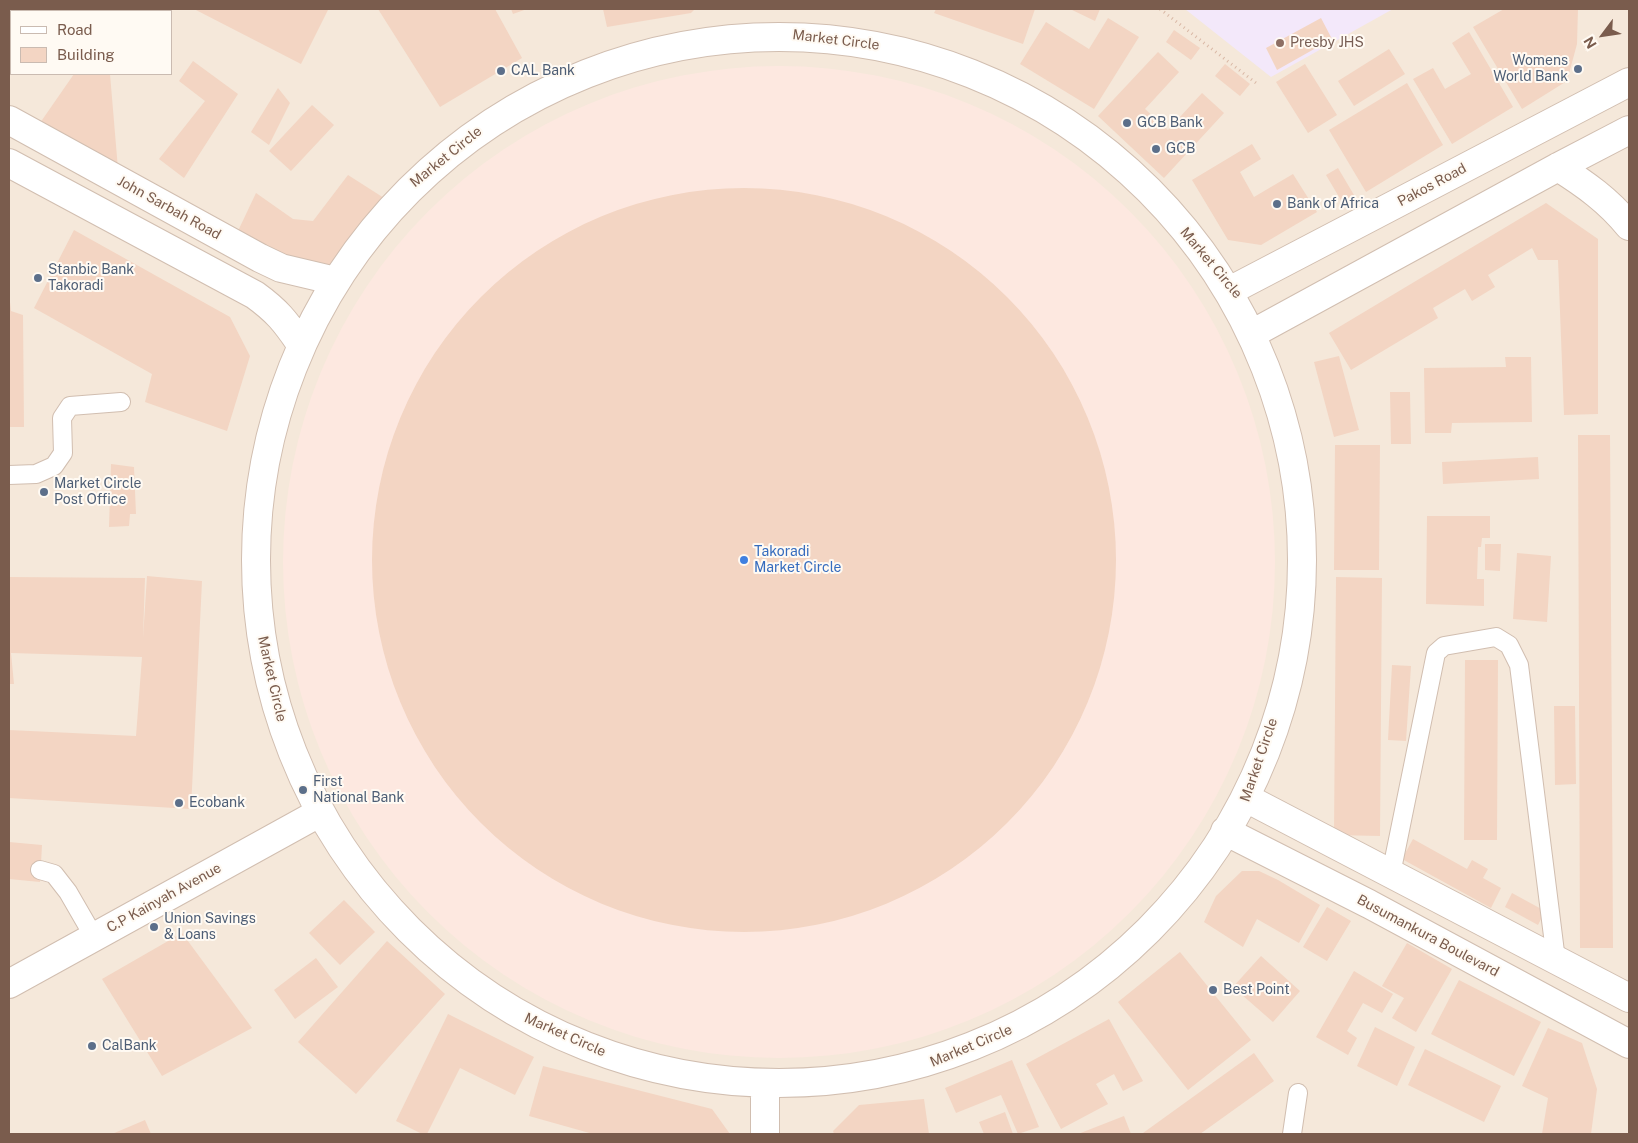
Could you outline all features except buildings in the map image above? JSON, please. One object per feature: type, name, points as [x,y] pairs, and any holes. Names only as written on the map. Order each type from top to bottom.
[{"type":"street","name":"Market Circle","points":[[778,21],[880,44],[995,82],[1098,145],[1185,230],[1236,288],[1259,330],[1284,412],[1298,485],[1297,646],[1248,799],[1164,920],[1049,1014],[912,1070],[765,1087],[631,1065],[506,1009],[400,923],[319,813],[278,716],[257,612],[256,506],[277,402],[300,343],[336,281],[398,196],[503,111],[626,56],[778,21]]},
{"type":"street","name":"Pakos Road","points":[[1236,288],[1629,82]]},
{"type":"street","name":"John Sarbah Road","points":[[9,120],[260,258],[281,268],[336,281]]},
{"type":"street","points":[[1259,330],[1629,130]]},
{"type":"street","points":[[9,163],[255,295],[285,320],[300,343]]},
{"type":"street","points":[[1558,167],[1586,184],[1604,199],[1629,226]]},
{"type":"street","points":[[1248,799],[1629,998]]},
{"type":"street","name":"C.P Kainyah Avenue","points":[[9,984],[319,813]]},
{"type":"street","name":"Busumankura Boulevard","points":[[1225,832],[1369,904],[1629,1044]]},
{"type":"street","points":[[765,1087],[765,1134]]},
{"type":"lane","points":[[9,475],[36,474],[54,466],[63,453],[62,418],[70,406],[121,402]]},
{"type":"lane","points":[[1391,874],[1436,653],[1444,646],[1496,637],[1510,645],[1520,665],[1556,960]]},
{"type":"lane","points":[[40,870],[54,874],[68,892],[94,937]]},
{"type":"lane","points":[[1292,1134],[1298,1093]]},
{"type":"path","points":[[1160,9],[1256,83]]},
{"type":"shaded area","points":[[9,9],[1629,9],[1629,1134],[9,1134]]},
{"type":"shaded area","name":"Presby JHS","points":[[1185,9],[1393,9],[1271,77]]},
{"type":"shaded area","points":[[779,66],[828,69],[876,76],[923,88],[969,104],[1013,125],[1054,150],[1093,179],[1129,212],[1162,248],[1191,287],[1216,328],[1237,372],[1253,418],[1265,465],[1272,513],[1275,562],[1272,611],[1265,659],[1253,706],[1237,752],[1216,796],[1191,837],[1162,876],[1129,912],[1093,945],[1054,974],[1013,999],[969,1020],[923,1036],[876,1048],[828,1055],[779,1058],[730,1055],[682,1048],[635,1036],[589,1020],[545,999],[504,974],[465,945],[429,912],[396,876],[367,837],[342,796],[321,752],[305,706],[293,659],[286,611],[283,562],[286,513],[293,465],[305,418],[321,372],[342,328],[367,287],[396,248],[429,212],[465,179],[504,150],[545,125],[589,104],[635,88],[682,76],[730,69]]},
{"type":"place","name":"Presby JHS","points":[[1280,43]]},
{"type":"place","name":"Womens World Bank","points":[[1578,69]]},
{"type":"place","name":"CAL Bank","points":[[501,71]]},
{"type":"place","name":"GCB Bank","points":[[1127,123]]},
{"type":"place","name":"GCB","points":[[1156,149]]},
{"type":"place","name":"Bank of Africa","points":[[1277,204]]},
{"type":"place","name":"Stanbic Bank Takoradi","points":[[38,278]]},
{"type":"place","name":"Market Circle Post Office","points":[[44,492]]},
{"type":"place","name":"Takoradi Market Circle","points":[[744,560]]},
{"type":"place","name":"First National Bank","points":[[303,790]]},
{"type":"place","name":"Ecobank","points":[[179,803]]},
{"type":"place","name":"Union Savings & Loans","points":[[154,927]]},
{"type":"place","name":"Best Point","points":[[1213,990]]},
{"type":"place","name":"CalBank","points":[[92,1046]]}]
